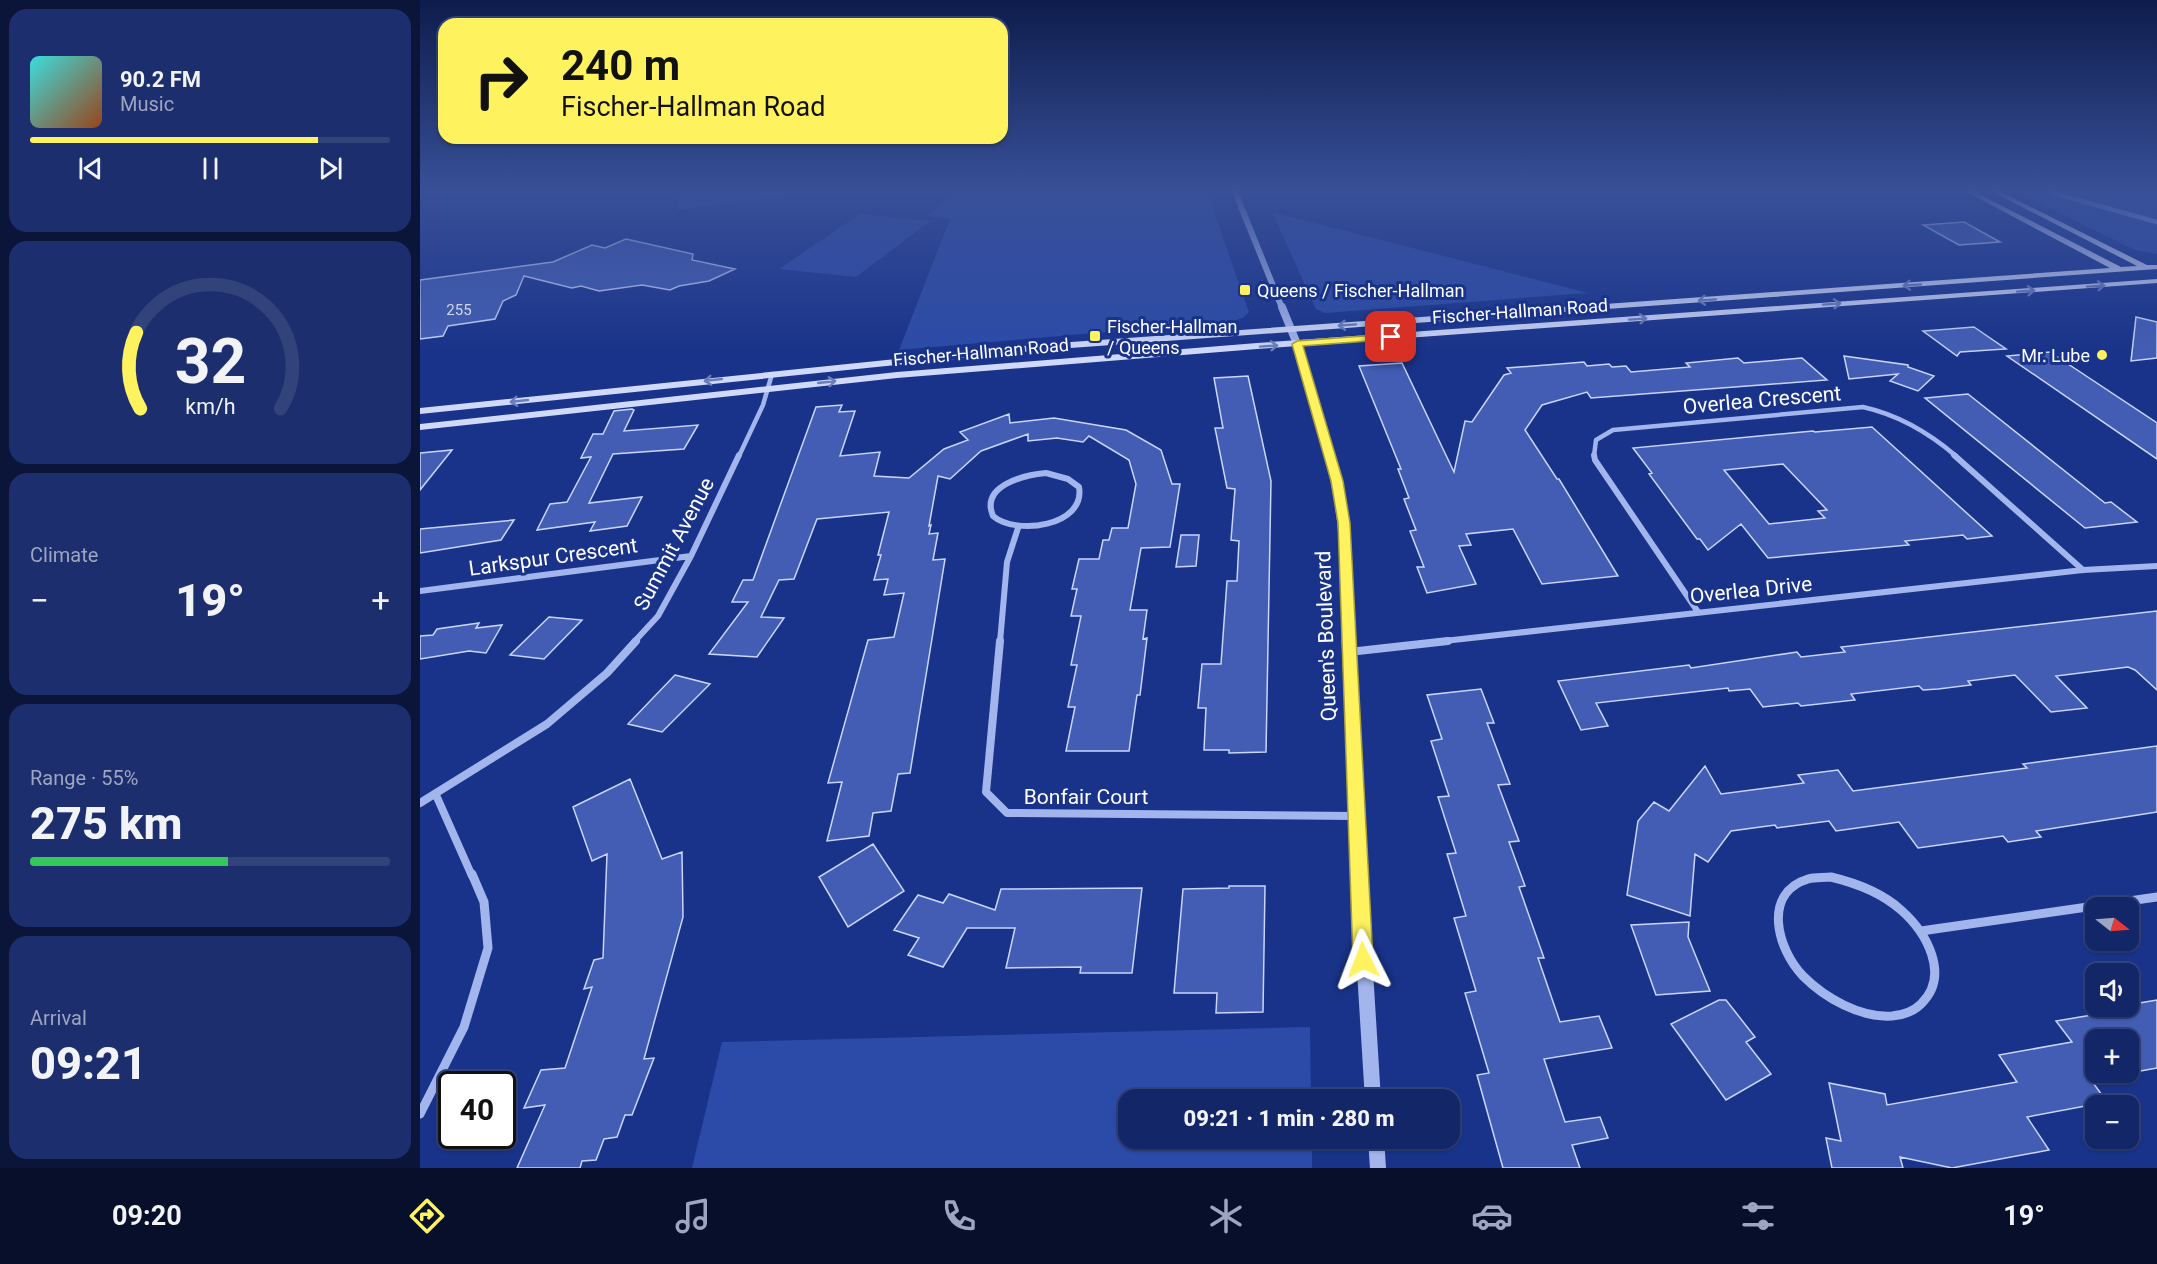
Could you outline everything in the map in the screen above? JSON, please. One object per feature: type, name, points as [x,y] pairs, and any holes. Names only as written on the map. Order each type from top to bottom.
[{"type":"main road","points":[[2069,244],[2157,289]]},
{"type":"main road","points":[[2097,244],[2157,274]]},
{"type":"main road","name":"Fischer-Hallman Road","points":[[420,411],[1009,351],[1291,328],[2157,267]]},
{"type":"main road","name":"Fischer-Hallman Road","points":[[420,427],[897,375],[2157,281]]},
{"type":"street","name":"Queen's Boulevard","points":[[1256,244],[1297,344],[1339,491],[1344,523],[1355,816],[1372,1089]]},
{"type":"street","name":"Summit Avenue","points":[[420,803],[547,724],[607,673],[658,616],[691,556],[769,388],[772,374]]},
{"type":"street","name":"Overlea Crescent","points":[[1698,612],[1595,460],[1592,450],[1593,441],[1599,434],[1613,430],[1863,407],[1880,410],[1896,415],[1929,433],[2083,570]]},
{"type":"street","points":[[1046,473],[1061,475],[1080,487],[1082,496],[1072,513],[1059,521],[1043,526],[1018,528],[994,518],[989,509],[990,500],[1001,486],[1014,479],[1046,473]]},
{"type":"street","name":"Bonfair Court","points":[[1018,528],[1007,562],[986,792],[1007,813],[1355,816]]},
{"type":"street","name":"Larkspur Crescent","points":[[420,591],[691,556]]},
{"type":"street","name":"Overlea Drive","points":[[1349,652],[2083,570],[2157,566]]},
{"type":"street","points":[[420,1114],[464,1028],[488,948],[483,902],[436,795]]},
{"type":"street","points":[[1831,877],[1876,891],[1901,909],[1921,931],[1933,956],[1936,980],[1929,1000],[1910,1013],[1885,1016],[1860,1012],[1832,999],[1802,975],[1785,951],[1777,923],[1779,902],[1789,888],[1807,879],[1831,877]]},
{"type":"street","points":[[1921,931],[2157,897]]},
{"type":"street","points":[[1377,1149],[1378,1168]]},
{"type":"shaded area","points":[[817,244],[900,244],[856,277],[779,269]]},
{"type":"shaded area","points":[[940,244],[1225,244],[1249,312],[1243,318],[1232,321],[899,350]]},
{"type":"shaded area","points":[[1286,244],[1395,244],[1588,293],[1325,313],[1316,309]]},
{"type":"shaded area","points":[[2122,244],[2157,244],[2157,254],[2135,250]]},
{"type":"shaded area","points":[[1310,1027],[1311,1089],[1118,1089],[1118,1149],[1312,1149],[1312,1168],[692,1168],[722,1042]]},
{"type":"building","points":[[615,244],[646,244],[693,254],[692,260],[735,269],[709,281],[679,286],[670,290],[642,285],[599,291],[581,286],[572,288],[524,276],[516,295],[503,301],[495,319],[448,326],[443,336],[420,339],[420,280],[553,262],[592,245],[605,248]]},
{"type":"building","points":[[2136,317],[2157,322],[2157,358],[2131,361]]},
{"type":"building","points":[[1974,327],[2006,349],[1960,352],[1957,356],[1923,331]]},
{"type":"building","points":[[2050,352],[2157,423],[2157,459],[2007,356]]},
{"type":"building","points":[[1844,356],[1908,365],[1908,367],[1934,376],[1918,391],[1890,381],[1898,374],[1849,379]]},
{"type":"building","points":[[1738,358],[1744,363],[1802,358],[1827,380],[1591,398],[1587,392],[1542,405],[1525,430],[1559,479],[1618,576],[1542,584],[1513,529],[1466,534],[1471,545],[1459,546],[1476,584],[1427,593],[1417,567],[1424,567],[1410,531],[1416,530],[1404,499],[1409,498],[1398,469],[1401,469],[1359,366],[1402,363],[1454,472],[1465,421],[1472,422],[1504,375],[1511,373],[1507,368],[1584,362],[1587,366],[1609,364],[1612,367],[1626,366],[1631,372],[1690,367],[1686,363]]},
{"type":"building","points":[[1248,376],[1271,481],[1266,752],[1229,753],[1229,750],[1204,750],[1206,708],[1198,708],[1202,664],[1221,664],[1227,581],[1237,581],[1239,541],[1231,540],[1235,489],[1227,488],[1215,428],[1223,428],[1214,378]]},
{"type":"building","points":[[1968,394],[2105,503],[2111,502],[2137,522],[2085,528],[1925,398]]},
{"type":"building","points":[[842,405],[839,412],[855,411],[840,456],[880,452],[874,476],[909,478],[944,449],[968,440],[960,432],[1009,414],[1010,423],[1054,418],[1126,430],[1161,450],[1172,484],[1180,484],[1170,547],[1141,548],[1130,610],[1147,610],[1143,639],[1147,638],[1140,695],[1137,695],[1129,751],[1066,751],[1075,707],[1068,707],[1077,665],[1071,665],[1081,616],[1071,616],[1077,589],[1072,589],[1079,559],[1099,559],[1103,540],[1109,540],[1112,528],[1128,528],[1136,484],[1129,460],[1089,436],[1083,442],[1057,438],[1028,441],[1028,434],[981,451],[950,479],[938,476],[929,534],[938,533],[933,560],[945,559],[910,773],[898,774],[891,811],[873,813],[869,836],[827,841],[842,782],[828,783],[868,640],[894,637],[904,593],[884,595],[888,579],[874,580],[889,512],[817,519],[794,579],[779,580],[761,617],[784,618],[757,657],[709,654],[748,602],[732,602],[743,580],[753,580],[816,407]]},
{"type":"building","points":[[634,410],[624,431],[698,425],[684,449],[613,454],[589,503],[642,497],[627,526],[590,531],[595,522],[537,530],[550,504],[567,502],[591,457],[581,458],[593,434],[603,434],[614,411]]},
{"type":"building","points":[[1872,427],[1992,536],[1967,539],[1963,535],[1905,541],[1909,545],[1768,558],[1741,524],[1708,550],[1700,539],[1697,539],[1649,474],[1652,473],[1633,448]],"holes":[[[1783,464],[1827,510],[1818,511],[1825,518],[1769,524],[1724,470]]]},
{"type":"building","points":[[452,450],[420,490],[420,453]]},
{"type":"building","points":[[514,520],[501,540],[420,553],[420,529]]},
{"type":"building","points":[[1181,535],[1199,535],[1196,566],[1176,567]]},
{"type":"building","points":[[2157,611],[2157,690],[2135,670],[2128,667],[2056,676],[2087,708],[2051,712],[2015,675],[1968,681],[1971,685],[1938,689],[1923,690],[1919,686],[1851,694],[1855,700],[1801,706],[1798,703],[1763,707],[1750,689],[1729,691],[1728,688],[1596,703],[1608,726],[1581,730],[1558,681],[1689,665],[1691,668],[1797,652],[1801,657],[1845,652],[1841,647]]},
{"type":"building","points":[[549,617],[582,620],[544,659],[510,655]]},
{"type":"building","points":[[479,623],[476,628],[502,625],[486,653],[469,651],[420,659],[420,636],[433,635],[437,629]]},
{"type":"building","points":[[675,675],[710,684],[662,732],[628,724]]},
{"type":"building","points":[[1481,689],[1494,723],[1487,723],[1510,784],[1498,785],[1519,841],[1509,842],[1525,886],[1519,887],[1544,958],[1538,958],[1560,1022],[1599,1016],[1612,1048],[1544,1059],[1565,1122],[1600,1117],[1608,1138],[1572,1145],[1580,1168],[1503,1168],[1477,1075],[1489,1073],[1465,993],[1476,991],[1454,918],[1466,916],[1447,854],[1456,853],[1438,797],[1449,796],[1431,741],[1442,739],[1427,695]]},
{"type":"building","points":[[2157,746],[2157,812],[2036,831],[2041,837],[2008,842],[2003,836],[1918,848],[1899,822],[1836,831],[1829,821],[1731,831],[1708,862],[1695,854],[1690,916],[1627,895],[1638,821],[1654,802],[1669,811],[1705,766],[1721,794],[1804,783],[1798,775],[1838,770],[1853,791],[2027,768],[2023,764]]},
{"type":"building","points":[[630,779],[662,859],[682,852],[683,917],[644,1059],[654,1058],[632,1115],[625,1115],[617,1137],[604,1139],[596,1160],[582,1161],[580,1168],[517,1168],[545,1105],[524,1108],[541,1070],[565,1068],[592,987],[584,989],[594,960],[603,958],[607,854],[592,861],[573,807]]},
{"type":"building","points":[[873,844],[904,891],[848,927],[819,877]]},
{"type":"building","points":[[1229,886],[1265,886],[1263,1012],[1216,1013],[1217,993],[1174,993],[1183,889],[1229,888]]},
{"type":"building","points":[[1142,888],[1132,973],[1080,973],[1081,967],[1006,968],[1015,928],[967,928],[943,967],[908,955],[919,938],[894,930],[918,895],[943,903],[949,894],[995,910],[1001,889]]},
{"type":"building","points":[[1689,922],[1688,937],[1710,991],[1656,995],[1631,925]]},
{"type":"building","points":[[1719,1000],[1726,1000],[1755,1037],[1746,1042],[1771,1074],[1726,1100],[1671,1024]]},
{"type":"building","points":[[2157,1000],[2157,1068],[2139,1071],[2139,1029],[2085,1029],[2085,1083],[2093,1083],[2102,1095],[2085,1095],[2085,1106],[2027,1117],[2049,1150],[1952,1168],[1900,1157],[1903,1168],[1832,1168],[1826,1138],[1841,1141],[1829,1083],[1885,1094],[1887,1105],[2017,1082],[1999,1055],[2072,1042],[2056,1021],[2085,1016],[2139,1017],[2139,1003]]},
{"type":"place","name":"Queens / Fischer-Hallman","points":[[1245,290]]},
{"type":"place","name":"Fischer-Hallman / Queens","points":[[1095,336]]},
{"type":"place","name":"Mr. Lube","points":[[2102,355]]},
{"type":"route","points":[[1363,960],[1344,523],[1337,481],[1297,344],[1391,337]]}]
